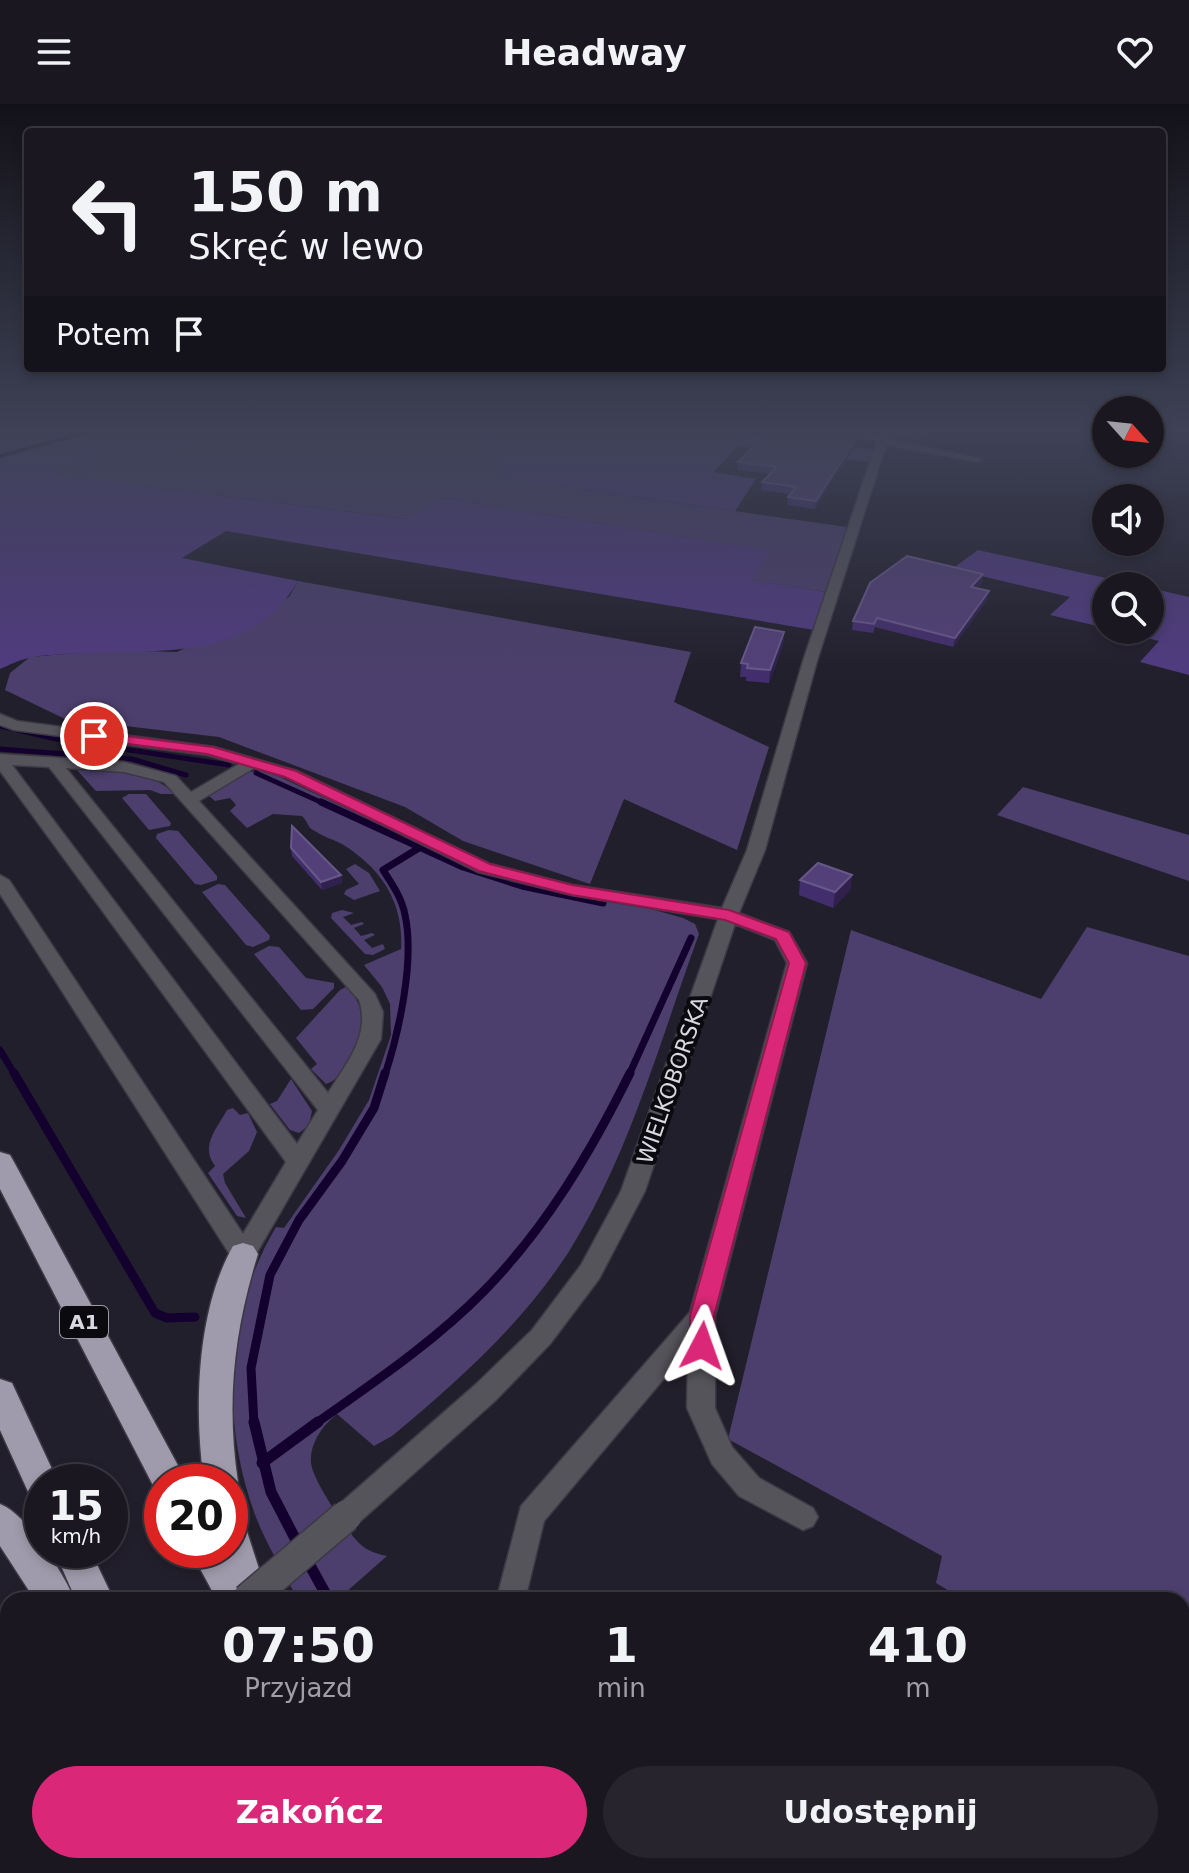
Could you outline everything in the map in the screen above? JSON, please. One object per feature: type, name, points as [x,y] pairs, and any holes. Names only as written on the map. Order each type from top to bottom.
[{"type":"highway","name":"A1","points":[[0,1162],[159,1464]]},
{"type":"highway","points":[[218,1464],[212,1418],[214,1381],[227,1301],[243,1254]]},
{"type":"highway","points":[[0,1393],[32,1464]]},
{"type":"highway","points":[[0,1520],[21,1544],[51,1592]]},
{"type":"highway","points":[[80,1568],[91,1592]]},
{"type":"highway","points":[[218,1568],[232,1592]]},
{"type":"highway","points":[[240,1568],[246,1592]]},
{"type":"street","name":"WIELKOBORSKA","points":[[257,1592],[485,1393],[541,1337],[590,1272],[633,1191],[729,915],[756,850],[810,661],[859,512]]},
{"type":"street","points":[[0,719],[14,725],[208,750],[291,774],[484,868],[572,890],[729,915],[782,936],[797,963],[702,1316],[701,1408],[722,1455],[749,1487],[803,1517]]},
{"type":"street","points":[[0,760],[142,770],[170,779],[368,998],[373,1012],[371,1039],[243,1254],[0,880]]},
{"type":"street","points":[[0,760],[298,1162]]},
{"type":"street","points":[[54,763],[329,1109]]},
{"type":"street","points":[[190,799],[252,763]]},
{"type":"street","points":[[514,1590],[531,1515],[702,1316]]},
{"type":"shaded area","points":[[0,512],[347,512],[407,519],[420,512],[527,512],[770,551],[751,580],[825,592],[814,630],[226,531],[182,558],[298,581],[277,609],[252,628],[224,640],[194,647],[42,656],[0,669]]},
{"type":"shaded area","points":[[348,512],[421,512],[408,519]]},
{"type":"shaded area","points":[[527,512],[738,512],[847,527],[825,592],[750,580],[769,551]]},
{"type":"shaded area","points":[[978,550],[1092,575],[1092,625],[1050,615],[1070,597],[952,569]]},
{"type":"shaded area","points":[[298,581],[691,652],[674,702],[769,747],[737,850],[624,799],[590,884],[463,841],[405,807],[219,737],[65,719],[5,690],[10,673],[30,657],[110,650],[177,652],[289,597]]},
{"type":"shaded area","points":[[1164,591],[1189,597],[1189,675],[1140,662],[1156,644],[1164,644]]},
{"type":"shaded area","points":[[76,769],[116,770],[142,775],[175,794],[150,790],[96,791]]},
{"type":"shaded area","points":[[265,770],[424,845],[683,918],[695,924],[699,934],[626,1138],[590,1216],[550,1279],[487,1351],[392,1436],[374,1446],[337,1414],[318,1435],[311,1462],[323,1491],[359,1543],[372,1552],[387,1556],[346,1592],[294,1592],[258,1523],[248,1493],[248,1464],[240,1464],[236,1441],[234,1367],[246,1294],[259,1260],[276,1227],[284,1228],[339,1150],[369,1100],[391,1035],[390,1004],[382,987],[364,965],[401,949],[399,916],[379,875],[356,853],[311,829],[302,816],[273,814],[247,828],[230,811],[236,805],[230,798],[215,801],[209,796],[249,772]]},
{"type":"shaded area","points":[[1023,787],[1189,835],[1189,881],[997,815]]},
{"type":"shaded area","points":[[129,794],[146,794],[171,823],[170,826],[149,830],[122,798]]},
{"type":"shaded area","points":[[178,831],[217,876],[217,880],[195,884],[156,838],[157,834]]},
{"type":"shaded area","points":[[355,864],[369,873],[380,891],[354,900],[344,894],[359,884],[346,869]]},
{"type":"shaded area","points":[[218,884],[225,885],[270,936],[269,940],[253,947],[246,945],[202,892]]},
{"type":"shaded area","points":[[342,910],[354,913],[343,917],[351,925],[364,924],[354,928],[361,936],[375,935],[364,940],[372,948],[383,944],[385,949],[373,955],[365,954],[331,918],[332,913]]},
{"type":"shaded area","points":[[1087,927],[1189,956],[1189,1592],[951,1592],[936,1583],[942,1556],[728,1439],[851,930],[1041,999]]},
{"type":"shaded area","points":[[269,946],[279,947],[306,978],[334,983],[334,988],[313,1009],[301,1010],[254,954]]},
{"type":"shaded area","points":[[348,986],[359,1005],[360,1033],[341,1073],[326,1084],[311,1069],[317,1064],[296,1038],[340,990]]},
{"type":"shaded area","points":[[291,1079],[312,1111],[309,1125],[299,1133],[290,1130],[270,1104],[277,1101]]},
{"type":"shaded area","points":[[233,1108],[240,1115],[248,1113],[257,1132],[249,1151],[223,1174],[246,1218],[237,1216],[208,1173],[215,1166],[209,1152],[211,1138],[227,1110]]},
{"type":"building","points":[[907,556],[983,574],[971,587],[989,591],[955,638],[877,618],[874,624],[853,621],[870,583]]},
{"type":"building","points":[[755,627],[784,632],[770,670],[747,668],[748,664],[741,663]]},
{"type":"building","points":[[292,826],[341,875],[321,882],[291,848]]},
{"type":"building","points":[[818,863],[852,875],[835,892],[800,880]]},
{"type":"waterway","points":[[0,726],[56,739],[229,765]]},
{"type":"waterway","points":[[0,749],[132,759],[186,775]]},
{"type":"waterway","points":[[256,773],[325,804]]},
{"type":"waterway","points":[[321,802],[463,867],[522,886],[603,903]]},
{"type":"waterway","points":[[385,1075],[407,974],[408,933],[404,909],[383,870],[419,848]]},
{"type":"waterway","points":[[629,1074],[691,938]]},
{"type":"waterway","points":[[0,1050],[15,1075]]},
{"type":"waterway","points":[[14,1073],[155,1313],[167,1318],[195,1317]]},
{"type":"waterway","points":[[254,1424],[251,1368],[270,1275],[299,1220],[342,1161],[374,1108],[385,1073]]},
{"type":"waterway","points":[[315,1424],[424,1345],[465,1310],[506,1267],[565,1188],[629,1074]]},
{"type":"waterway","points":[[254,1422],[264,1462]]},
{"type":"waterway","points":[[264,1462],[318,1422]]},
{"type":"waterway","points":[[264,1462],[271,1492],[299,1546]]},
{"type":"waterway","points":[[307,1560],[325,1592]]},
{"type":"route","points":[[94,736],[208,750],[291,774],[484,868],[572,890],[729,915],[782,936],[797,963],[702,1316],[702,1346]]}]
